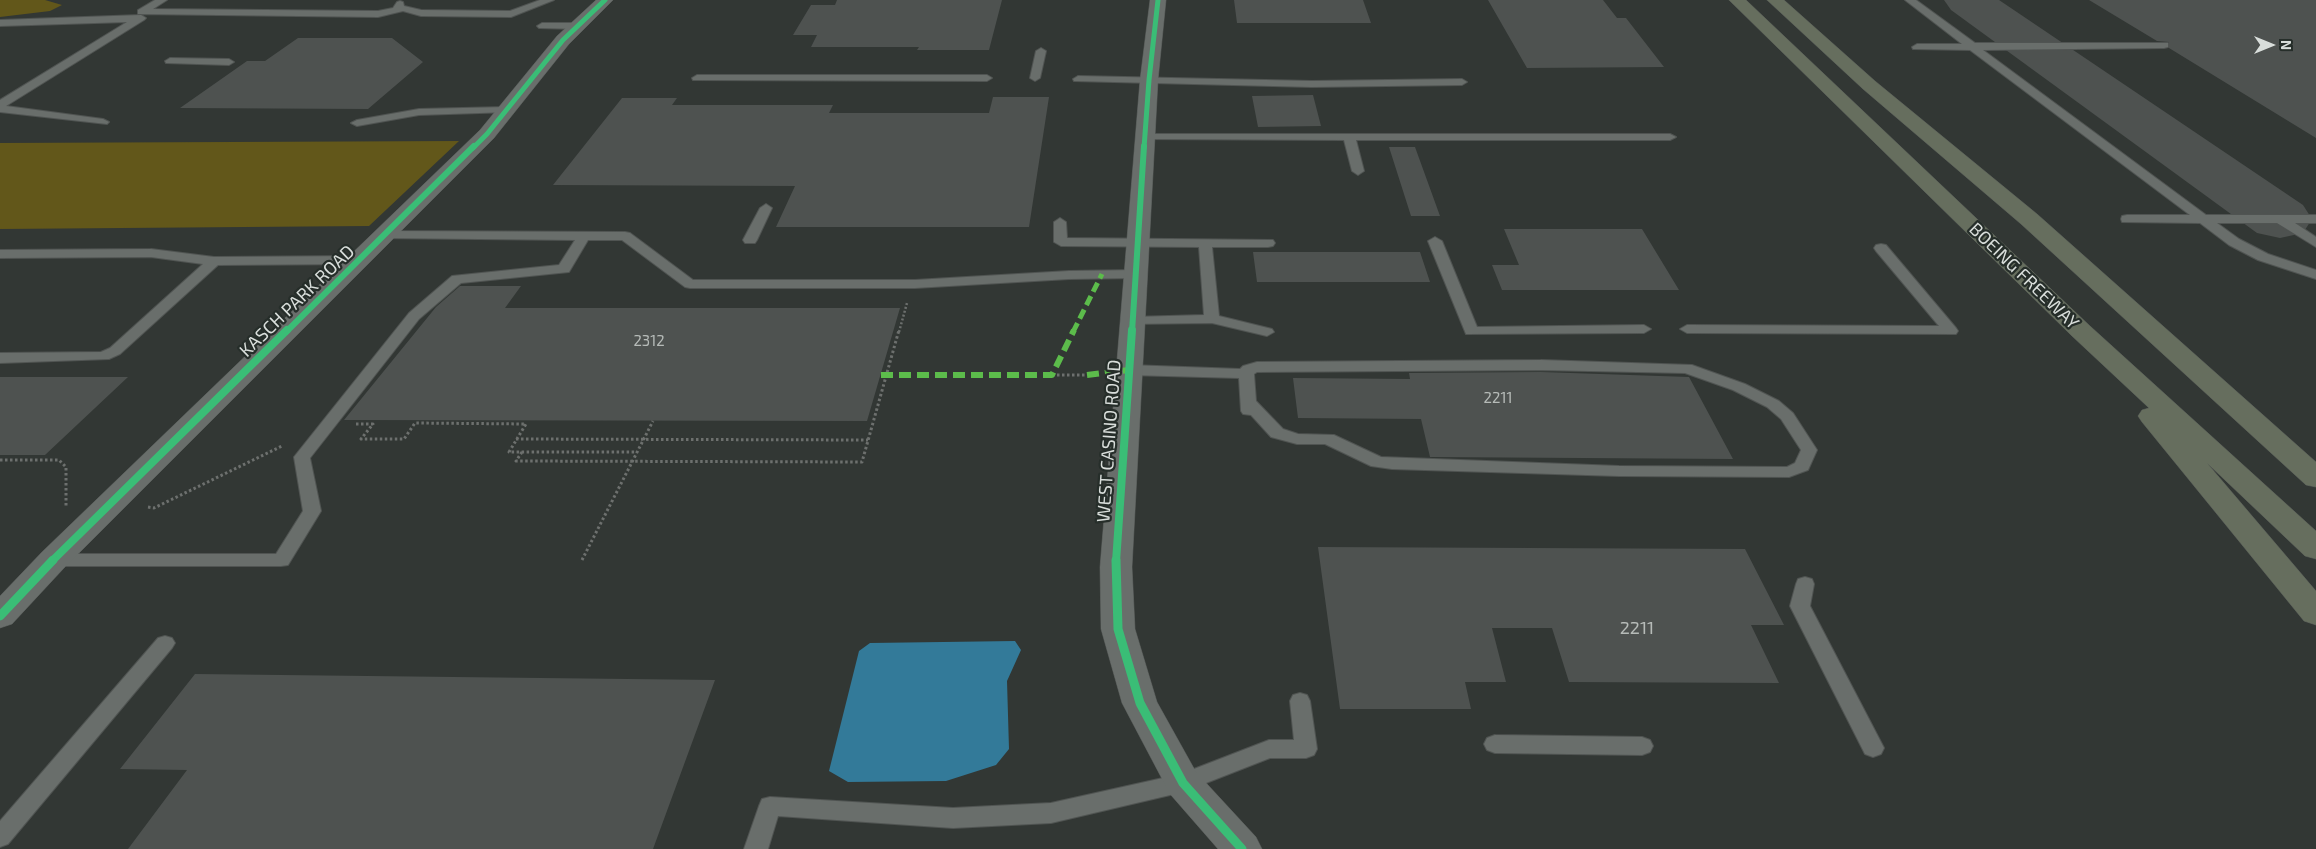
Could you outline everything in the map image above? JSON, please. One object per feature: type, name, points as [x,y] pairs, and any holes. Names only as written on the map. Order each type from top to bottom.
[{"type":"highway","name":"BOEING FREEWAY","points":[[1737,0],[2081,330],[2316,548]]},
{"type":"highway","points":[[1775,0],[1869,85],[2028,219]]},
{"type":"highway","points":[[1798,0],[2028,219],[2316,478]]},
{"type":"highway","points":[[2081,330],[2316,613]]},
{"type":"street","name":"KASCH PARK ROAD","points":[[0,616],[53,560],[486,134],[563,40],[605,0]]},
{"type":"street","name":"WEST CASINO ROAD","points":[[1158,0],[1144,137],[1116,567],[1118,629],[1140,703],[1182,783],[1242,849]]},
{"type":"lane","points":[[162,0],[141,12],[378,14],[404,5],[421,13],[511,14],[549,0]]},
{"type":"lane","points":[[1910,0],[2234,242],[2263,257],[2316,275]]},
{"type":"lane","points":[[0,23],[141,18],[0,107]]},
{"type":"lane","points":[[542,26],[578,26]]},
{"type":"lane","points":[[1916,47],[2164,45]]},
{"type":"lane","points":[[1035,78],[1041,51]]},
{"type":"lane","points":[[170,62],[229,62]]},
{"type":"lane","points":[[697,78],[987,78]]},
{"type":"lane","points":[[1078,79],[1312,84],[1462,82]]},
{"type":"lane","points":[[0,107],[103,122]]},
{"type":"lane","points":[[357,123],[420,112],[506,110]]},
{"type":"lane","points":[[1144,137],[1670,137]]},
{"type":"lane","points":[[1349,138],[1358,171]]},
{"type":"lane","points":[[750,240],[766,208]]},
{"type":"lane","points":[[2127,219],[2316,219]]},
{"type":"lane","points":[[2280,219],[2316,243]]},
{"type":"lane","points":[[1060,222],[1061,242],[1268,243]]},
{"type":"lane","points":[[385,235],[625,236],[690,284],[913,284],[1069,275],[1136,274]]},
{"type":"lane","points":[[53,560],[281,560],[312,511],[302,457],[414,316],[457,279],[564,269],[584,236]]},
{"type":"lane","points":[[1435,240],[1471,331],[1644,329]]},
{"type":"lane","points":[[1205,243],[1212,320]]},
{"type":"lane","points":[[1687,329],[1950,331],[1881,248]]},
{"type":"lane","points":[[0,254],[151,253],[214,261],[360,260]]},
{"type":"lane","points":[[0,358],[104,356],[115,351],[214,261]]},
{"type":"lane","points":[[1132,321],[1212,320],[1267,332]]},
{"type":"lane","points":[[1541,365],[1687,368],[1739,387],[1773,404],[1787,416],[1809,450],[1802,466],[1789,472],[1619,471],[1392,464],[1378,462],[1328,439],[1297,439],[1277,433],[1249,406],[1246,374],[1248,369],[1257,367],[1295,366],[1541,365]]},
{"type":"lane","points":[[1129,370],[1246,374]]},
{"type":"lane","points":[[1805,584],[1800,606],[1873,748]]},
{"type":"lane","points":[[0,837],[165,643]]},
{"type":"lane","points":[[756,849],[770,806],[953,818],[1051,813],[1182,783],[1269,749],[1306,749],[1300,701]]},
{"type":"lane","points":[[1495,744],[1642,746]]},
{"type":"path","points":[[522,452],[516,461],[862,462],[913,284]]},
{"type":"path","points":[[1052,375],[1087,375]]},
{"type":"path","points":[[582,560],[653,421]]},
{"type":"path","points":[[329,424],[373,424],[361,439],[404,439],[415,423],[526,424],[508,452],[637,452]]},
{"type":"path","points":[[516,439],[868,440]]},
{"type":"path","points":[[0,460],[59,460],[66,467],[65,506],[154,508],[286,444]]},
{"type":"shaded area","points":[[0,0],[45,0],[62,5],[50,11],[0,17]]},
{"type":"shaded area","points":[[459,141],[369,226],[0,229],[0,143]]},
{"type":"water","points":[[1015,641],[1021,650],[1007,681],[1009,749],[996,765],[946,781],[848,782],[829,771],[859,651],[870,643]]},
{"type":"building","points":[[837,0],[1002,0],[989,50],[917,50],[919,47],[811,47],[817,35],[793,35],[811,5],[835,5]]},
{"type":"building","points":[[1234,0],[1363,0],[1371,23],[1237,23]]},
{"type":"building","points":[[1488,0],[1603,0],[1617,18],[1626,18],[1664,67],[1527,68]]},
{"type":"building","points":[[2089,0],[2316,0],[2316,138],[2169,48],[2169,42],[2157,41]]},
{"type":"building","points":[[298,38],[392,38],[423,62],[368,109],[180,108],[247,61],[265,61]]},
{"type":"building","points":[[1313,95],[1321,126],[1258,127],[1252,96]]},
{"type":"building","points":[[993,97],[1049,97],[1029,227],[776,227],[795,186],[553,185],[622,98],[677,98],[672,105],[833,105],[829,113],[989,113]]},
{"type":"building","points":[[1389,147],[1415,147],[1440,216],[1411,216]]},
{"type":"building","points":[[1504,229],[1642,229],[1679,290],[1502,290],[1492,265],[1519,265]]},
{"type":"building","points":[[1253,252],[1420,252],[1430,282],[1257,282]]},
{"type":"building","points":[[460,286],[521,286],[505,308],[900,308],[867,421],[344,420],[436,307]]},
{"type":"building","points":[[1541,372],[1689,377],[1733,459],[1430,457],[1421,419],[1298,418],[1293,378],[1410,379],[1409,373]]},
{"type":"building","points":[[0,377],[128,377],[45,455],[0,455]]},
{"type":"building","points":[[1318,547],[1745,549],[1784,625],[1751,625],[1779,683],[1569,682],[1552,628],[1492,628],[1506,682],[1465,682],[1471,709],[1340,709]]},
{"type":"building","points":[[195,674],[715,680],[653,849],[128,849],[187,770],[120,769]]},
{"type":"taxiway","points":[[1968,0],[2280,219]]},
{"type":"marked path","points":[[881,375],[1052,375],[1102,274]]},
{"type":"marked path","points":[[1087,375],[1129,370]]},
{"type":"cycle path","points":[[0,616],[53,560],[487,134],[563,40],[605,0]]},
{"type":"cycle path","points":[[1158,0],[1149,80],[1116,567],[1118,629],[1140,703],[1183,783],[1242,849]]}]
